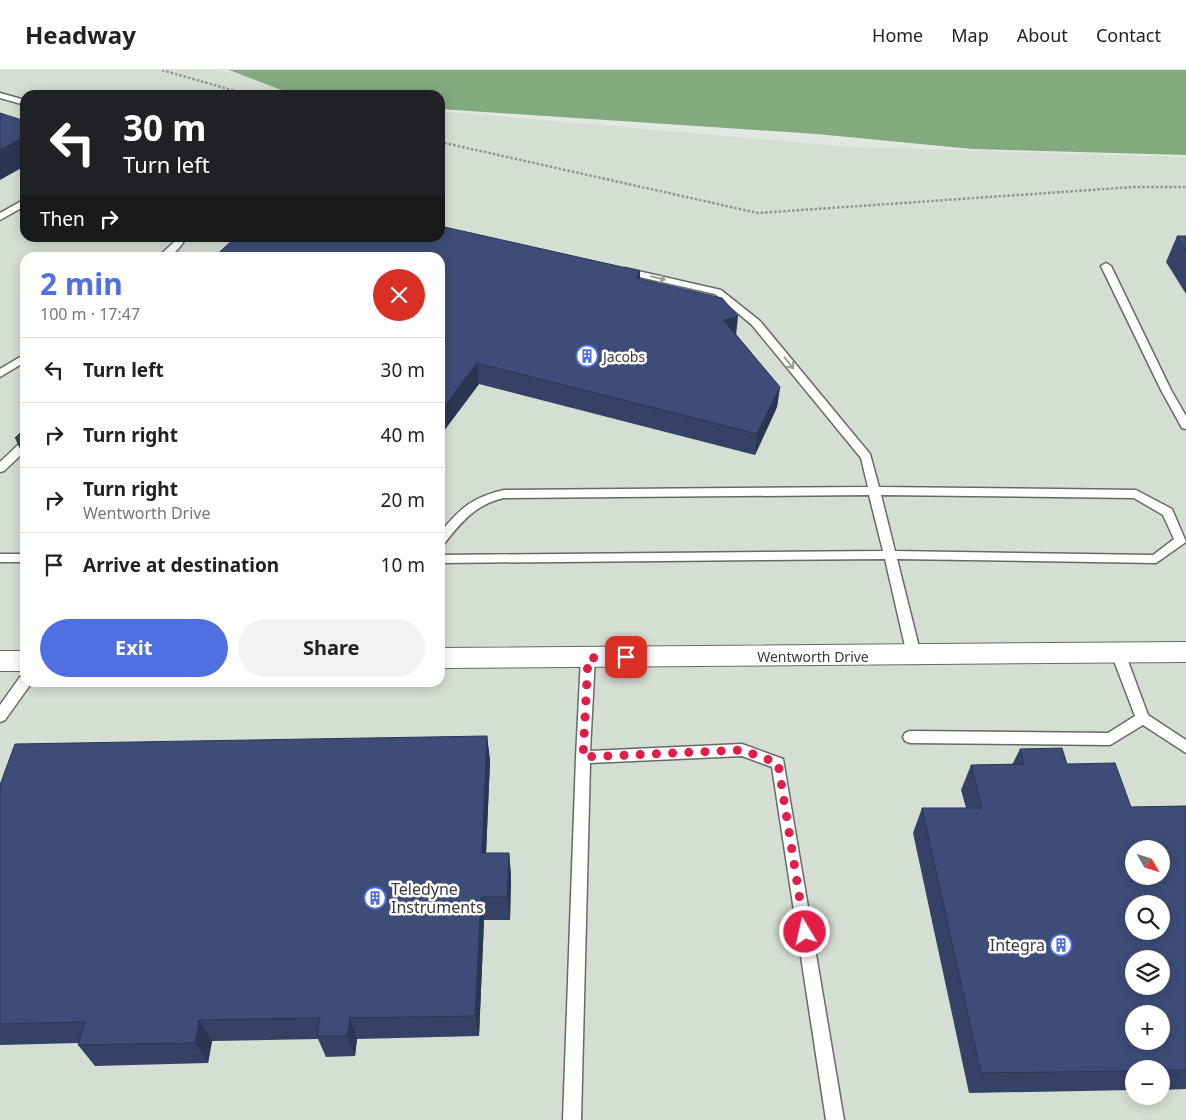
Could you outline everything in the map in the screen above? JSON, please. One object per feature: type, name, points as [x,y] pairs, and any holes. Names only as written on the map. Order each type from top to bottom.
[{"type":"street","name":"Wentworth Drive","points":[[445,658],[1186,652]]},
{"type":"street","points":[[0,661],[20,661]]},
{"type":"lane","points":[[0,95],[20,101]]},
{"type":"lane","points":[[0,217],[20,205]]},
{"type":"lane","points":[[168,252],[179,242]]},
{"type":"lane","points":[[1106,266],[1166,390],[1186,425]]},
{"type":"lane","points":[[613,268],[718,292],[756,323],[866,457],[914,655]]},
{"type":"lane","points":[[0,374],[20,360]]},
{"type":"lane","points":[[0,468],[20,450]]},
{"type":"lane","points":[[445,535],[465,509],[486,496],[504,494],[874,491],[1136,494],[1168,512],[1181,540],[1156,559],[890,555],[445,558]]},
{"type":"lane","points":[[0,558],[20,558]]},
{"type":"lane","points":[[1118,652],[1144,718],[1186,747]]},
{"type":"lane","points":[[572,1120],[583,757],[588,658]]},
{"type":"lane","points":[[0,716],[21,687]]},
{"type":"lane","points":[[910,737],[1110,739],[1144,718]]},
{"type":"lane","points":[[583,757],[742,750],[778,763],[835,1120]]},
{"type":"path","points":[[162,70],[232,90]]},
{"type":"path","points":[[445,143],[758,213],[1134,187],[1186,187]]},
{"type":"shaded area","points":[[0,70],[216,70],[326,90],[20,90],[20,242],[445,242],[445,111],[854,147],[1186,157],[1186,1120],[0,1120]]},
{"type":"shaded area","points":[[229,70],[1186,70],[1186,155],[972,149],[817,134],[445,109],[445,90],[281,90]]},
{"type":"building","points":[[0,113],[20,119],[20,139],[0,150]]},
{"type":"building","name":"Jacobs","points":[[445,227],[640,271],[636,278],[722,298],[738,316],[723,320],[780,387],[757,434],[477,363],[445,405],[445,252],[220,252],[231,242],[445,242]]},
{"type":"building","points":[[1177,236],[1186,236],[1186,251]]},
{"type":"building","points":[[20,433],[20,440],[15,438]]},
{"type":"building","points":[[487,736],[482,853],[509,853],[507,897],[481,897],[475,1016],[350,1018],[347,1036],[317,1036],[320,1018],[199,1020],[195,1043],[78,1045],[85,1022],[0,1024],[0,785],[15,744]]},
{"type":"building","name":"Integra","points":[[1062,748],[1067,764],[1115,763],[1131,807],[1186,806],[1186,1070],[1170,1070],[1170,1060],[1125,1060],[1125,1071],[981,1073],[922,808],[982,808],[971,765],[1024,764],[1020,749]]},
{"type":"place","name":"Jacobs","points":[[587,356]]},
{"type":"place","name":"Teledyne Instruments","points":[[375,898]]},
{"type":"place","name":"Integra","points":[[1061,945]]},
{"type":"route","points":[[626,657],[588,658],[583,757],[742,750],[778,763],[805,932]]}]
